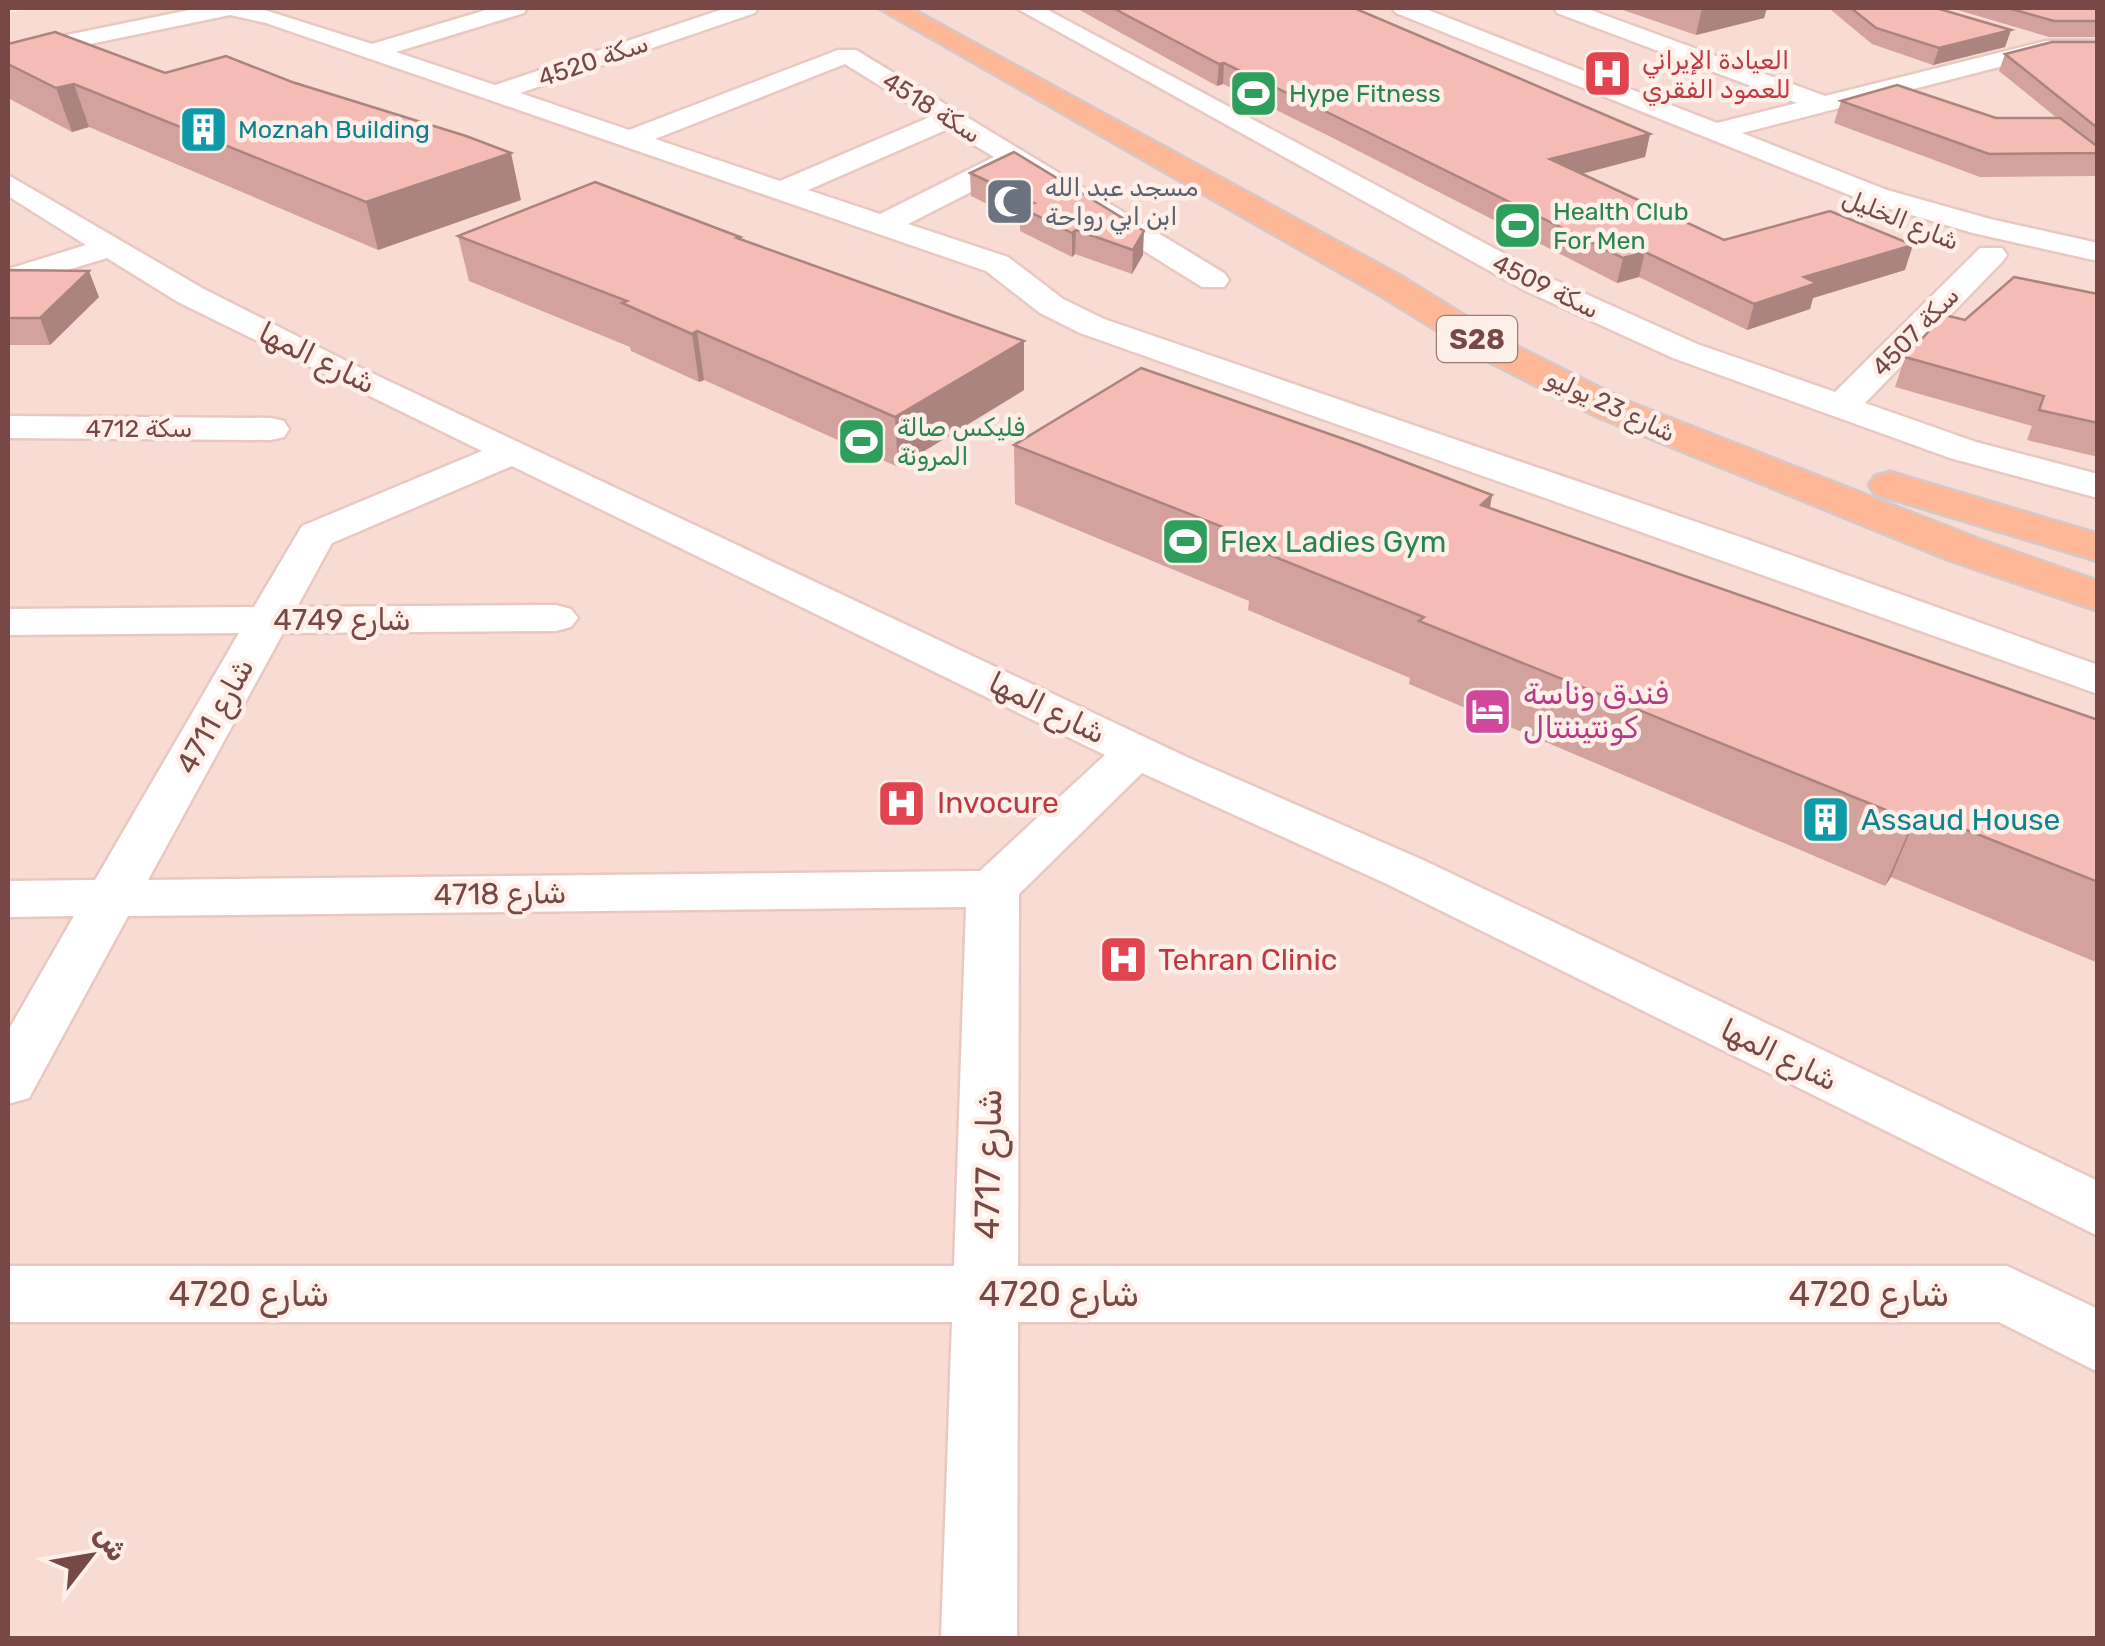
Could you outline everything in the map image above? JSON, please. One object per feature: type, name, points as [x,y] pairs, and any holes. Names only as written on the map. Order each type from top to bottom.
[{"type":"main road","name":"شارع 23 يوليو","points":[[892,8],[1391,286],[1492,348],[1612,409],[1947,543],[2098,597]]},
{"type":"main road","name":"شارع 23 يوليو","points":[[922,8],[1585,372],[1715,434],[1892,508],[2098,582]]},
{"type":"main road","points":[[1715,434],[2098,548]]},
{"type":"street","points":[[13,55],[230,8],[275,13],[373,51],[998,264],[1022,289],[1056,312],[1092,326],[1711,541],[2098,681]]},
{"type":"street","points":[[373,51],[516,8]]},
{"type":"street","name":"سكة 4520","points":[[496,93],[748,8]]},
{"type":"street","name":"سكة 4509","points":[[1028,8],[1537,284],[1685,351],[1963,450],[2098,486]]},
{"type":"street","name":"شارع الخليل","points":[[1404,8],[1877,196],[1984,227],[2098,252]]},
{"type":"street","points":[[1566,8],[1824,104]]},
{"type":"street","points":[[170,21],[275,13]]},
{"type":"street","points":[[2010,36],[2046,48]]},
{"type":"street","points":[[1712,132],[2046,48],[2098,48]]},
{"type":"street","name":"سكة 4518","points":[[632,138],[847,54],[1213,280]]},
{"type":"street","points":[[783,190],[951,118]]},
{"type":"street","name":"شارع الخليل","points":[[1712,132],[1775,167],[2027,266]]},
{"type":"street","points":[[884,224],[1013,158]]},
{"type":"street","name":"شارع المها","points":[[8,184],[190,295],[1136,751],[1405,872],[2098,1210]]},
{"type":"street","points":[[8,279],[110,247]]},
{"type":"street","name":"سكة 4507","points":[[1841,408],[1991,255]]},
{"type":"street","name":"سكة 4712","points":[[8,427],[271,429]]},
{"type":"street","name":"4711 شارع","points":[[8,1082],[316,535],[512,452]]},
{"type":"street","name":"4749 شارع","points":[[8,622],[556,618]]},
{"type":"street","points":[[993,889],[1136,751]]},
{"type":"street","name":"4718 شارع","points":[[8,898],[993,889]]},
{"type":"street","name":"4717 شارع","points":[[979,1638],[993,889]]},
{"type":"street","name":"4720 شارع","points":[[8,1294],[2006,1294],[2098,1343]]},
{"type":"shaded area","points":[[40,8],[2097,8],[2097,1638],[8,1638],[8,13]]},
{"type":"building","points":[[1113,8],[1354,8],[1650,134],[1550,159],[1724,240],[1830,211],[1913,245],[1804,277],[1817,283],[1754,304],[1645,252],[1623,258],[1335,116],[1219,64]]},
{"type":"building","points":[[1851,8],[1936,8],[2011,30],[1939,48],[1876,28]]},
{"type":"building","points":[[2008,8],[2098,8],[2098,21],[2054,21]]},
{"type":"building","points":[[55,32],[165,73],[226,56],[292,82],[511,153],[366,202],[74,84],[56,88],[8,64],[8,44]]},
{"type":"building","points":[[2052,42],[2098,42],[2098,126],[2005,54]]},
{"type":"building","points":[[1897,85],[1996,118],[2060,118],[2098,147],[2098,153],[1989,154],[1841,101]]},
{"type":"building","points":[[1014,152],[1144,231],[1133,250],[1076,230],[1072,233],[1020,207],[1034,203],[970,173]]},
{"type":"building","points":[[595,182],[740,237],[737,238],[1024,341],[895,417],[697,331],[692,334],[622,303],[627,301],[458,236]]},
{"type":"building","points":[[8,270],[89,271],[40,318],[8,318]]},
{"type":"building","points":[[2014,277],[2098,294],[2098,423],[2039,410],[2044,396],[1905,357],[1944,315],[1965,320]]},
{"type":"building","points":[[1141,368],[1492,495],[1481,505],[2098,720],[2098,882],[1919,811],[1913,821],[1419,621],[1424,617],[1253,548],[1261,542],[1014,445]]},
{"type":"place","name":"العيادة الإيراني للعمود الفقري","points":[[1607,74]]},
{"type":"place","name":"Hype Fitness","points":[[1254,93]]},
{"type":"place","name":"Moznah Building","points":[[203,129]]},
{"type":"place","name":"مسجد عبد الله ابن ابي رواحة","points":[[1010,201]]},
{"type":"place","name":"Health Club For Men","points":[[1518,225]]},
{"type":"place","name":"فليكس صالة المرونة","points":[[862,441]]},
{"type":"place","name":"Flex Ladies Gym","points":[[1185,542]]},
{"type":"place","name":"فندق وناسة كونتيننتال","points":[[1488,711]]},
{"type":"place","name":"Invocure","points":[[902,803]]},
{"type":"place","name":"Assaud House","points":[[1826,820]]},
{"type":"place","name":"Tehran Clinic","points":[[1123,960]]}]
